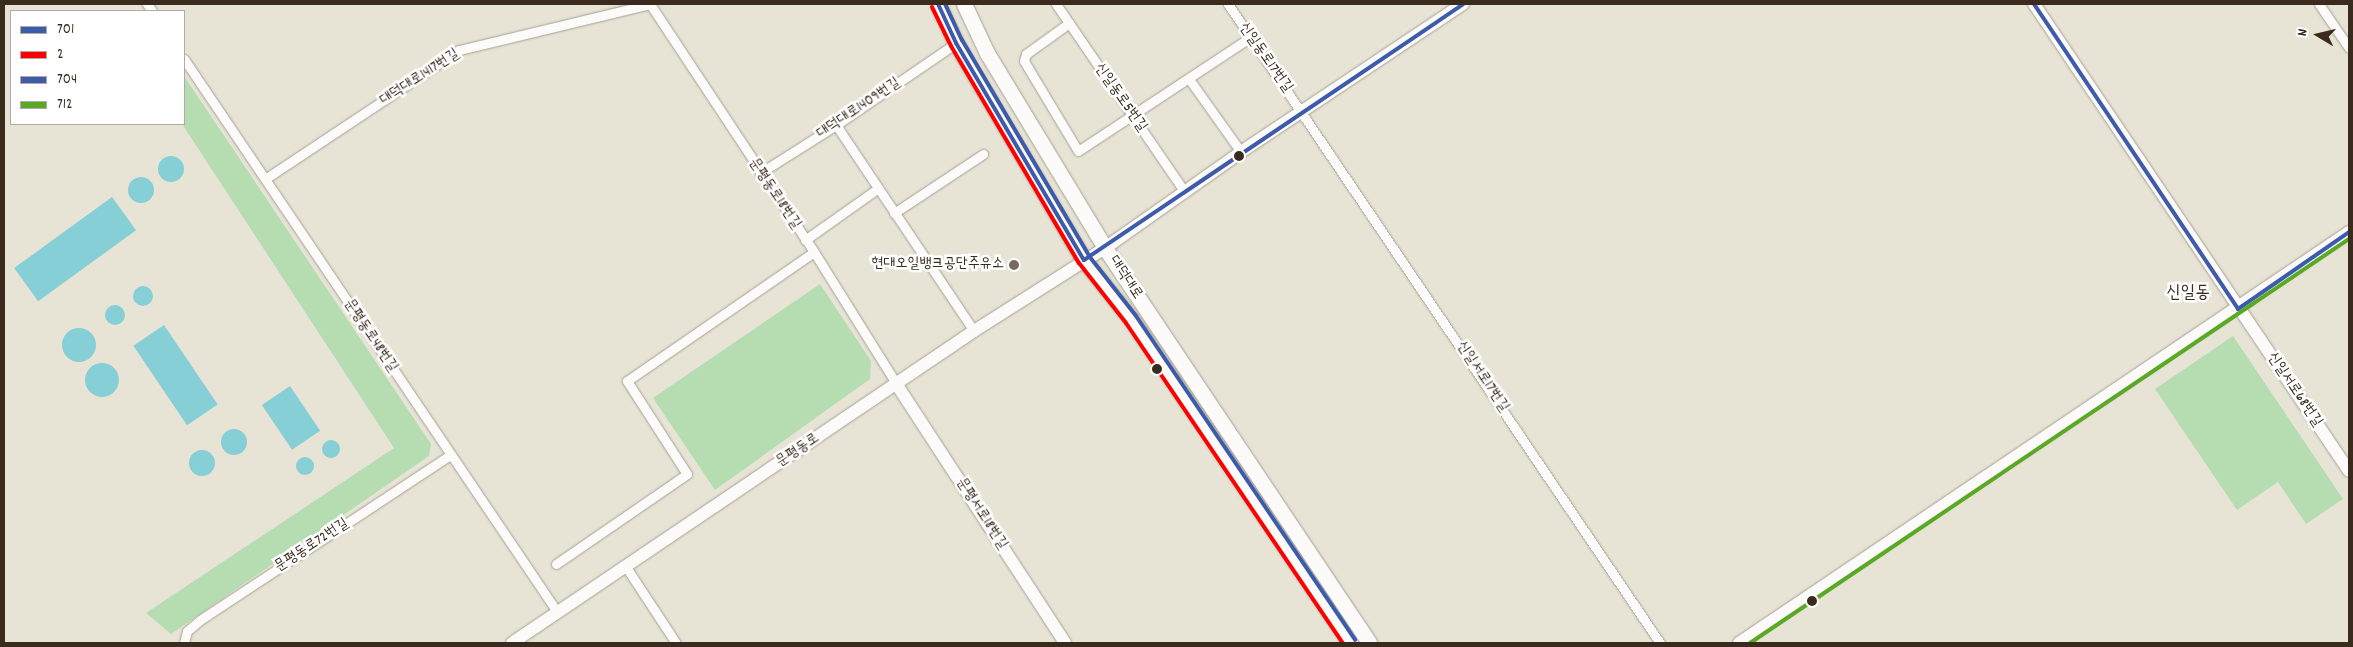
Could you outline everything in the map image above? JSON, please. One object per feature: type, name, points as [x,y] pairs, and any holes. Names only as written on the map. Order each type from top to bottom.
[{"type":"main road","name":"대덕대로","points":[[938,4],[956,42],[1084,260],[1131,319],[1350,643]]},
{"type":"main road","name":"대덕대로","points":[[964,4],[987,53],[1105,248],[1369,643]]},
{"type":"main road","name":"문평동로","points":[[512,643],[974,331],[1105,248],[1241,152],[1463,4]]},
{"type":"main road","name":"신일서로68번길","points":[[2034,4],[2349,471]]},
{"type":"main road","points":[[1739,643],[2238,309],[2349,232]]},
{"type":"main road","name":"문평서로18번길","points":[[896,385],[1065,643]]},
{"type":"street","name":"문평동로18번길","points":[[650,4],[814,252],[896,385]]},
{"type":"street","name":"대덕대로1417번길","points":[[265,179],[459,50],[650,4]]},
{"type":"street","name":"신일동로5번길","points":[[1056,4],[1184,191]]},
{"type":"street","name":"신일동로17번길","points":[[1228,4],[1303,112]]},
{"type":"street","points":[[2319,4],[2349,48]]},
{"type":"street","points":[[1069,23],[1026,54],[1024,61],[1078,151],[1251,37]]},
{"type":"street","name":"대덕대로1409번길","points":[[760,173],[836,126],[956,42]]},
{"type":"street","name":"문평동로48번길","points":[[185,59],[558,613]]},
{"type":"street","points":[[1189,79],[1241,152]]},
{"type":"street","name":"신일서로17번길","points":[[1303,112],[1660,643]]},
{"type":"street","points":[[836,126],[974,331]]},
{"type":"street","points":[[894,212],[983,154]]},
{"type":"street","points":[[805,240],[878,189]]},
{"type":"street","points":[[556,564],[687,474],[627,381],[814,252]]},
{"type":"street","name":"문평동로72번길","points":[[184,643],[187,631],[200,620],[450,455]]},
{"type":"street","points":[[626,567],[676,643]]},
{"type":"green space","points":[[185,77],[431,444],[429,456],[171,634],[146,613],[394,448],[183,125],[185,125]]},
{"type":"green space","points":[[820,284],[871,361],[870,379],[715,490],[653,398]]},
{"type":"green space","points":[[2233,336],[2343,499],[2306,524],[2278,482],[2237,510],[2155,389]]},
{"type":"water","points":[[171,156],[180,160],[184,169],[180,178],[171,182],[162,178],[158,169],[162,160]]},
{"type":"water","points":[[141,177],[150,181],[154,190],[150,199],[141,203],[132,199],[128,190],[132,181]]},
{"type":"water","points":[[112,197],[136,230],[38,301],[14,268]]},
{"type":"water","points":[[143,286],[150,289],[153,296],[150,303],[143,306],[136,303],[133,296],[136,289]]},
{"type":"water","points":[[115,305],[122,308],[125,315],[122,322],[115,325],[108,322],[105,315],[108,308]]},
{"type":"water","points":[[164,325],[218,405],[187,425],[133,346]]},
{"type":"water","points":[[79,328],[91,333],[96,345],[91,357],[79,362],[67,357],[62,345],[67,333]]},
{"type":"water","points":[[102,363],[114,368],[119,380],[114,392],[102,397],[90,392],[85,380],[90,368]]},
{"type":"water","points":[[290,386],[320,431],[292,450],[262,405]]},
{"type":"water","points":[[234,429],[244,432],[247,442],[244,452],[234,455],[224,452],[221,442],[224,432]]},
{"type":"water","points":[[331,440],[337,443],[340,449],[337,455],[331,458],[325,455],[322,449],[325,443]]},
{"type":"water","points":[[202,450],[211,454],[215,463],[211,472],[202,476],[193,472],[189,463],[193,454]]},
{"type":"water","points":[[305,457],[311,460],[314,466],[311,472],[305,475],[299,472],[296,466],[299,460]]},
{"type":"transit line","name":"701","points":[[938,4],[956,43],[1084,260],[1463,4]]},
{"type":"transit line","name":"704","points":[[945,4],[962,40],[1089,256],[1136,316],[1355,640]]},
{"type":"transit line","name":"701","points":[[2034,4],[2238,309]]},
{"type":"transit line","name":"2","points":[[932,7],[951,46],[1079,263],[1126,323],[1343,643]]},
{"type":"transit line","name":"701","points":[[2238,309],[2349,232]]},
{"type":"transit line","name":"712","points":[[1750,643],[2349,239]]},
{"type":"place","name":"현대오일뱅크공단주유소","points":[[1014,265]]},
{"type":"district","name":"신일동","points":[[2188,294]]}]
